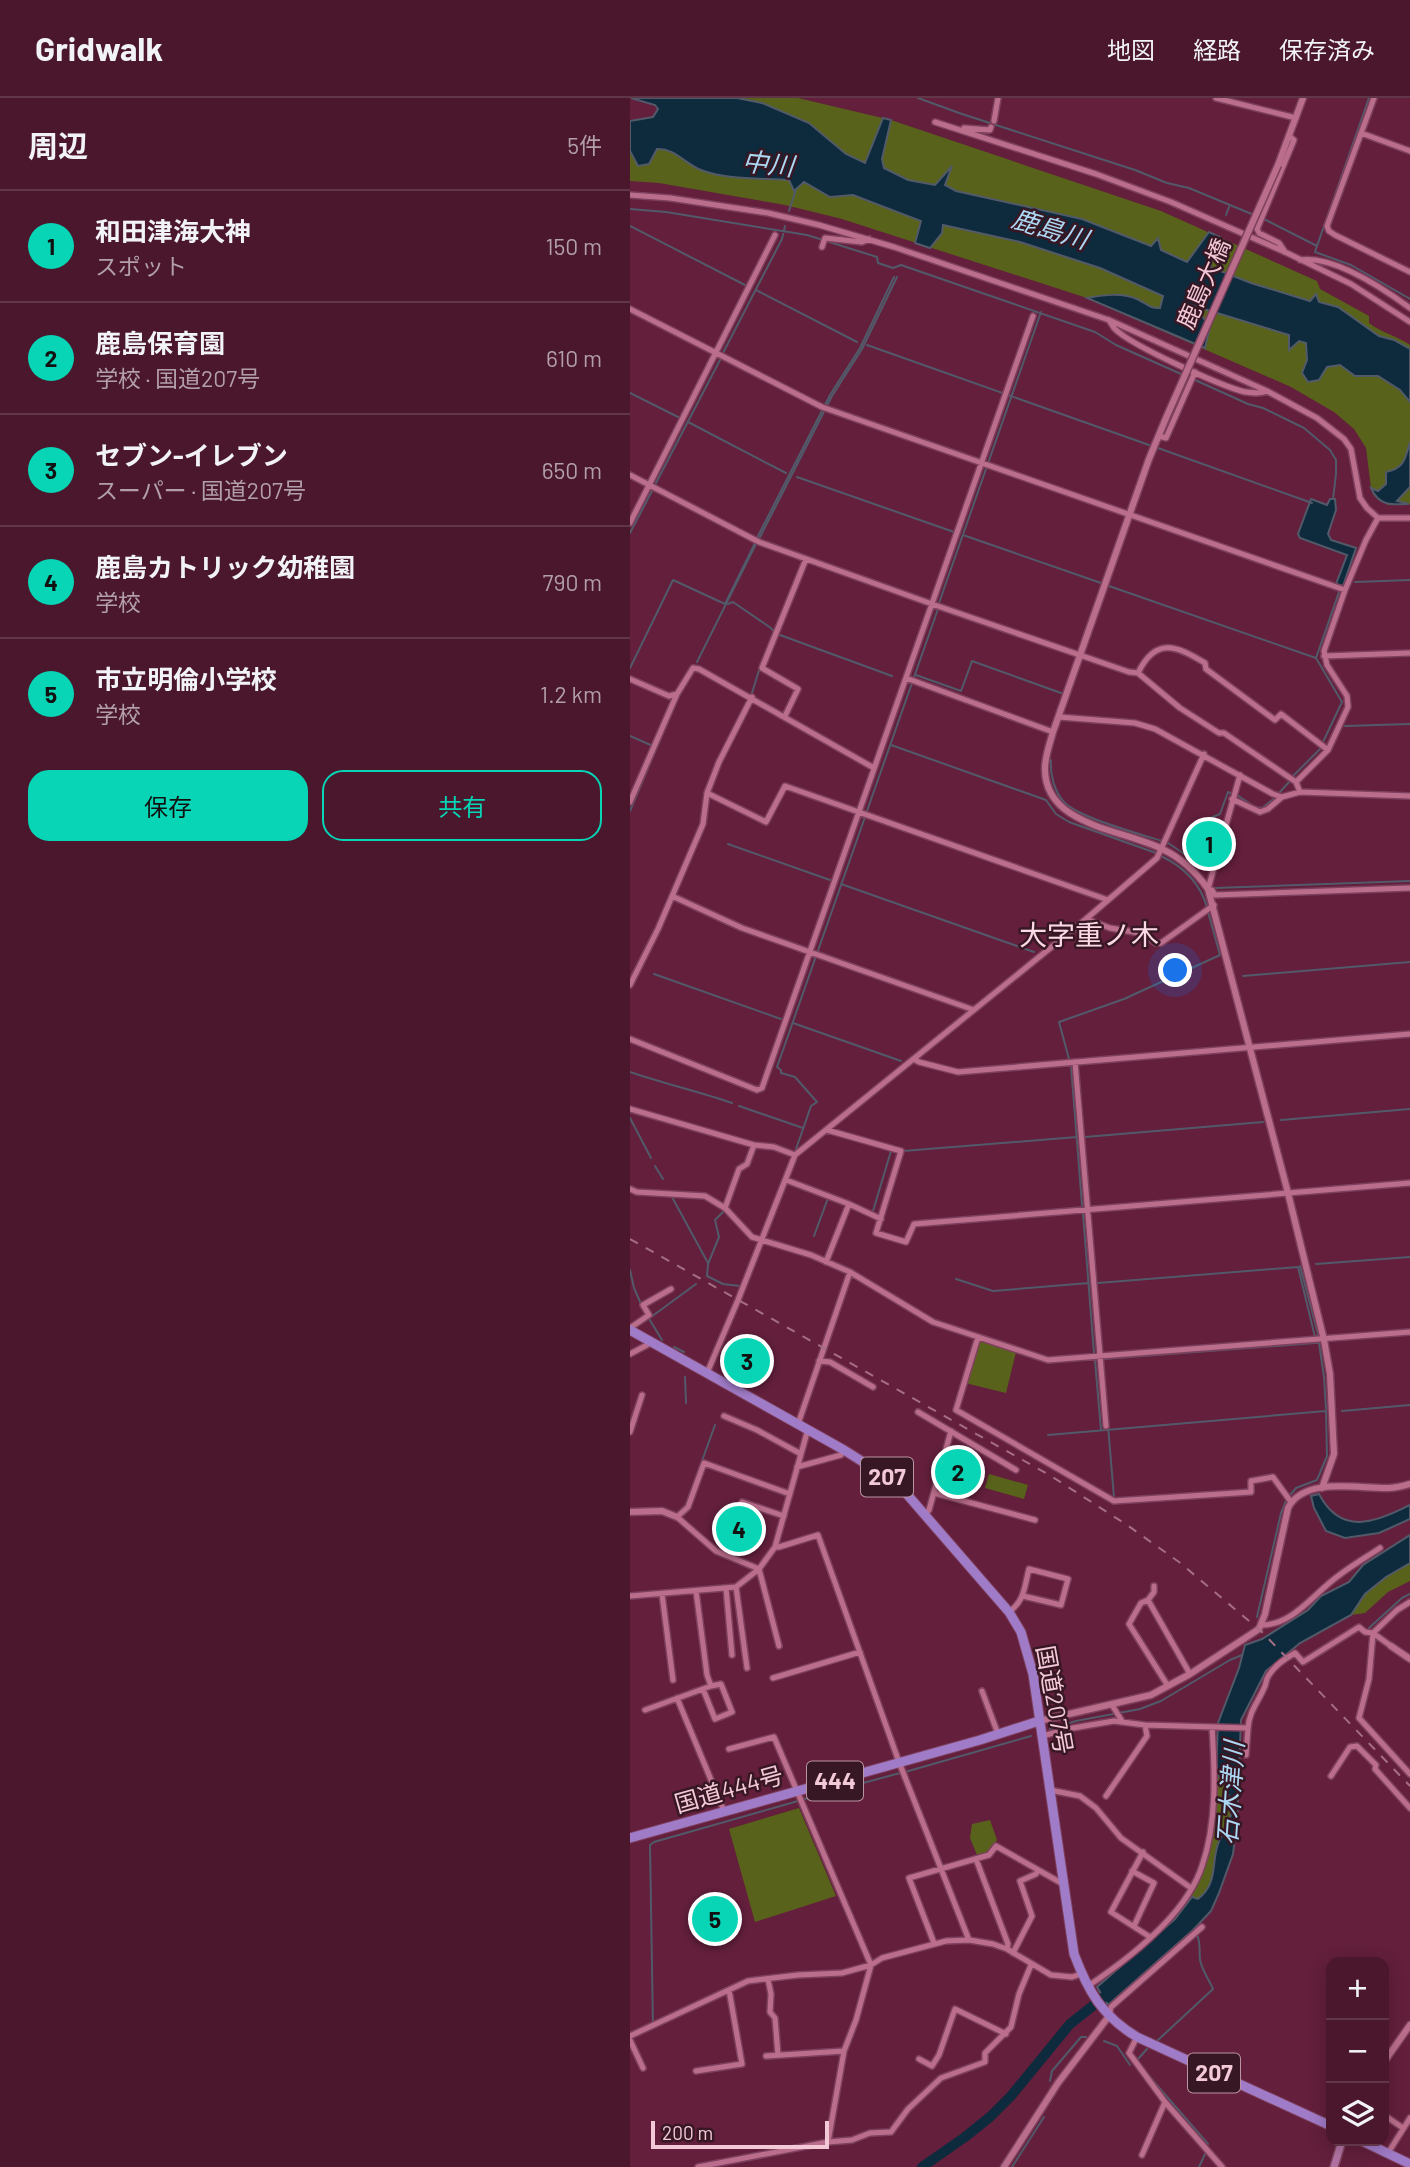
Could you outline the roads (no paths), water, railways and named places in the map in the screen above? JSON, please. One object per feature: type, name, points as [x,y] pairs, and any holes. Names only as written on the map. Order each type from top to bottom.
[{"type":"highway","name":"国道207号","points":[[630,1329],[808,1429],[890,1479],[925,1515],[1009,1612],[1029,1653],[1074,1954],[1088,1989],[1106,2013],[1137,2037],[1326,2124]]},
{"type":"highway","name":"国道444号","points":[[630,1838],[724,1811],[800,1797],[902,1769],[1039,1721]]},
{"type":"highway","points":[[1373,2146],[1408,2165]]},
{"type":"main road","points":[[1334,2167],[1340,2146]]},
{"type":"street","points":[[953,127],[990,130],[998,98]]},
{"type":"street","points":[[1216,98],[1296,118]]},
{"type":"street","name":"鹿島大橋","points":[[1208,888],[1198,874],[1181,860],[1073,816],[1060,806],[1050,793],[1045,767],[1053,732],[1159,436],[1278,165],[1303,98]]},
{"type":"street","points":[[1374,98],[1327,226],[1329,231],[1410,272]]},
{"type":"street","points":[[935,122],[1158,197],[1285,252],[1370,295],[1410,322]]},
{"type":"street","points":[[1361,133],[1410,151]]},
{"type":"street","points":[[1285,252],[1279,243],[1259,233],[1259,225],[1294,140],[1289,136]]},
{"type":"street","points":[[630,195],[670,198],[768,213],[819,225],[1053,299],[1109,320],[1267,391],[1317,418],[1344,439],[1351,449],[1360,498],[1367,508],[1378,518],[1410,519]]},
{"type":"street","points":[[630,523],[775,235]]},
{"type":"street","points":[[822,247],[825,238],[862,242],[869,239]]},
{"type":"street","points":[[1300,260],[1309,259],[1343,269],[1410,308]]},
{"type":"street","points":[[630,309],[825,408],[1345,590]]},
{"type":"street","points":[[630,1039],[760,1090],[815,953],[863,813],[874,768],[910,680],[936,606],[957,533],[1033,316]]},
{"type":"street","points":[[1109,320],[1115,329],[1194,374],[1244,392],[1261,394],[1267,391]]},
{"type":"street","points":[[1159,436],[1166,438],[1194,374]]},
{"type":"street","points":[[630,475],[757,540],[936,606],[1138,673],[1180,708],[1219,733],[1224,733],[1292,780],[1300,792]]},
{"type":"street","points":[[1292,780],[1324,747],[1348,707],[1349,701],[1324,656],[1345,590],[1378,518]]},
{"type":"street","points":[[785,716],[798,690],[762,668],[806,559]]},
{"type":"street","points":[[1138,673],[1150,654],[1159,649],[1182,649],[1205,663],[1206,669],[1275,720],[1281,714],[1324,747]]},
{"type":"street","points":[[1324,656],[1410,653]]},
{"type":"street","points":[[630,802],[677,694],[693,668],[699,668],[752,697],[874,768]]},
{"type":"street","points":[[630,679],[669,696],[677,694]]},
{"type":"street","points":[[910,680],[1053,732]]},
{"type":"street","points":[[630,985],[703,824],[708,793],[719,762],[752,697]]},
{"type":"street","points":[[1059,717],[1135,723],[1155,729],[1282,797]]},
{"type":"street","points":[[707,1373],[795,1155],[1086,919],[1160,853],[1204,754]]},
{"type":"street","points":[[1240,775],[1208,888],[1209,907],[1250,1048],[1324,1339],[1330,1374],[1334,1454],[1322,1488]]},
{"type":"street","points":[[708,793],[766,822],[785,786],[1108,900]]},
{"type":"street","points":[[1232,799],[1260,812],[1282,797],[1300,792],[1410,796]]},
{"type":"street","points":[[1208,888],[1215,894],[1410,888]]},
{"type":"street","points":[[672,896],[742,928],[974,1010]]},
{"type":"street","points":[[1086,919],[1110,928],[1140,933],[1156,943],[1161,943],[1209,907]]},
{"type":"street","points":[[914,1059],[958,1072],[1410,1034]]},
{"type":"street","points":[[1075,1062],[1106,1426]]},
{"type":"street","points":[[630,1109],[795,1155]]},
{"type":"street","points":[[827,1130],[901,1151],[876,1233],[906,1242],[914,1224],[1410,1183]]},
{"type":"street","points":[[725,1208],[739,1169],[747,1164],[754,1145]]},
{"type":"street","points":[[786,1180],[881,1219]]},
{"type":"street","points":[[630,1189],[637,1192],[705,1196],[725,1208],[752,1237],[850,1272],[933,1322],[1048,1360],[1410,1332]]},
{"type":"street","points":[[826,1262],[849,1204]]},
{"type":"street","points":[[798,1424],[850,1272]]},
{"type":"street","points":[[630,1329],[649,1315],[643,1304],[671,1289]]},
{"type":"street","points":[[978,1337],[956,1410],[1114,1501],[1251,1492],[1251,1481],[1273,1477],[1291,1502]]},
{"type":"street","points":[[630,1353],[648,1346],[650,1341]]},
{"type":"street","points":[[819,1360],[830,1362],[873,1387]]},
{"type":"street","points":[[630,1432],[642,1395]]},
{"type":"street","points":[[918,1412],[1016,1470]]},
{"type":"street","points":[[724,1416],[801,1454]]},
{"type":"street","points":[[630,1596],[736,1587],[760,1569],[775,1547],[808,1429]]},
{"type":"street","points":[[925,1515],[929,1510],[951,1431]]},
{"type":"street","points":[[797,1468],[841,1455],[844,1450]]},
{"type":"street","points":[[677,1517],[688,1507],[704,1463],[790,1494]]},
{"type":"street","points":[[1039,1721],[1113,1706],[1151,1695],[1190,1674],[1259,1629],[1291,1502],[1299,1496],[1336,1486],[1391,1489],[1410,1484]]},
{"type":"street","points":[[934,1493],[1035,1520]]},
{"type":"street","points":[[742,1502],[784,1516]]},
{"type":"street","points":[[630,1512],[662,1511],[677,1517],[716,1551],[760,1569]]},
{"type":"street","points":[[775,1547],[818,1535],[902,1769],[969,1940]]},
{"type":"street","points":[[1262,1625],[1271,1625],[1300,1610],[1325,1586],[1380,1548]]},
{"type":"street","points":[[760,1569],[779,1646]]},
{"type":"street","points":[[1009,1612],[1023,1596],[1028,1569],[1068,1579],[1061,1605],[1023,1596]]},
{"type":"street","points":[[1154,1586],[1154,1592],[1142,1603],[1129,1624],[1168,1686]]},
{"type":"street","points":[[736,1587],[747,1668]]},
{"type":"street","points":[[726,1588],[732,1655]]},
{"type":"street","points":[[696,1591],[710,1686]]},
{"type":"street","points":[[662,1594],[673,1680]]},
{"type":"street","points":[[1148,1600],[1190,1674]]},
{"type":"street","points":[[1410,1602],[1397,1610],[1373,1633],[1369,1679],[1359,1718],[1410,1774]]},
{"type":"street","points":[[1246,1755],[1245,1728],[1268,1676],[1284,1659],[1296,1653],[1303,1662],[1359,1627],[1365,1632],[1373,1633],[1410,1659]]},
{"type":"street","points":[[773,1678],[860,1652]]},
{"type":"street","points":[[645,1710],[710,1686],[721,1684],[732,1712],[715,1719],[703,1689]]},
{"type":"street","points":[[982,1691],[998,1734]]},
{"type":"street","points":[[677,1698],[724,1811]]},
{"type":"street","points":[[1113,1706],[1122,1720]]},
{"type":"street","points":[[1042,1736],[1122,1720],[1145,1725],[1245,1728]]},
{"type":"street","points":[[1106,1797],[1147,1736],[1145,1725]]},
{"type":"street","points":[[1088,1989],[1150,1937],[1184,1901],[1202,1869],[1212,1817],[1213,1727]]},
{"type":"street","points":[[729,1749],[774,1737],[871,1965],[856,2020],[844,2051],[828,2143]]},
{"type":"street","points":[[1331,1776],[1350,1747],[1357,1746],[1410,1808]]},
{"type":"street","points":[[1050,1790],[1080,1797],[1096,1808],[1121,1838],[1191,1888]]},
{"type":"street","points":[[934,1943],[909,1878],[989,1855],[996,1846],[1063,1884]]},
{"type":"street","points":[[1143,1852],[1111,1912],[1150,1937]]},
{"type":"street","points":[[976,1859],[1010,1951]]},
{"type":"street","points":[[1010,1951],[1032,1916],[1020,1881],[1036,1874],[1038,1870]]},
{"type":"street","points":[[1132,1871],[1154,1883],[1134,1926]]},
{"type":"street","points":[[1004,2167],[1106,2013],[1202,1927]]},
{"type":"street","points":[[643,2068],[630,2038],[748,1981],[842,1973],[934,1943],[969,1940],[993,1944],[1010,1951],[1051,1975],[1061,1977],[1081,1974]]},
{"type":"street","points":[[698,2167],[852,2140],[870,2133],[891,2132],[908,2109],[941,2078],[985,2062],[985,2053],[1011,2027],[1031,1965]]},
{"type":"street","points":[[768,1979],[770,2012],[775,2018],[778,2055]]},
{"type":"street","points":[[696,2071],[741,2064],[729,1990]]},
{"type":"street","points":[[919,2059],[932,2066],[939,2055],[955,2008],[1006,2034]]},
{"type":"street","points":[[1389,2055],[1410,2025]]},
{"type":"street","points":[[1137,2037],[1129,2053],[1133,2061],[1164,2102],[1222,2167]]},
{"type":"street","points":[[766,2056],[844,2051]]},
{"type":"street","points":[[1142,2155],[1164,2102]]},
{"type":"street","points":[[1389,2118],[1403,2128]]},
{"type":"street","points":[[1388,2153],[1410,2118]]},
{"type":"water","points":[[631,98],[737,98],[762,103],[809,123],[846,154],[865,163],[883,118],[891,120],[882,159],[884,168],[908,180],[935,185],[952,166],[945,185],[956,191],[1082,219],[1151,246],[1158,238],[1161,250],[1187,262],[1209,232],[1220,237],[1210,267],[1310,301],[1316,294],[1319,302],[1338,307],[1379,336],[1394,340],[1410,349],[1410,402],[1400,390],[1378,376],[1355,376],[1340,365],[1327,367],[1319,380],[1308,382],[1302,373],[1307,360],[1306,343],[1299,341],[1289,350],[1289,335],[1191,305],[1183,306],[1183,312],[1192,318],[1201,315],[1210,326],[1205,348],[1087,298],[1120,295],[1160,308],[1163,296],[1100,268],[1020,242],[943,225],[942,233],[930,248],[915,243],[921,221],[853,195],[830,197],[804,182],[794,191],[789,180],[711,173],[663,149],[657,149],[649,164],[638,166],[630,151],[630,121],[653,117],[658,109],[655,105]]},
{"type":"water","points":[[1410,442],[1410,487],[1397,501],[1409,504],[1382,501],[1371,488],[1378,491],[1386,484],[1386,472],[1401,465]]},
{"type":"water","points":[[1311,499],[1327,505],[1330,499],[1335,499],[1336,510],[1328,534],[1331,540],[1356,548],[1343,586],[1336,584],[1347,555],[1300,538],[1298,534]]},
{"type":"water","points":[[1319,1494],[1328,1507],[1348,1521],[1372,1521],[1410,1505],[1410,1519],[1379,1533],[1345,1538],[1326,1531],[1311,1496]]},
{"type":"water","points":[[1410,1535],[1410,1563],[1365,1594],[1351,1615],[1300,1643],[1266,1671],[1241,1720],[1233,1854],[1211,1911],[1108,2005],[1097,1987],[1175,1919],[1192,1897],[1198,1899],[1209,1887],[1218,1844],[1231,1814],[1226,1782],[1216,1774],[1218,1723],[1245,1645],[1262,1639],[1308,1610],[1321,1596],[1349,1582],[1363,1565]]},
{"type":"waterway","points":[[918,98],[1167,183],[1189,188],[1254,215]]},
{"type":"waterway","points":[[1317,246],[1369,98]]},
{"type":"waterway","name":"中川","points":[[789,211],[796,189]]},
{"type":"waterway","points":[[1226,215],[1229,207]]},
{"type":"waterway","points":[[630,209],[666,212],[807,235],[877,257],[878,263],[893,268],[901,265],[1095,332],[1116,345],[1190,378]]},
{"type":"waterway","points":[[1262,218],[1317,246],[1315,252],[1351,265],[1410,299]]},
{"type":"waterway","points":[[630,226],[745,285]]},
{"type":"waterway","points":[[723,353],[782,239],[785,226]]},
{"type":"waterway","points":[[757,538],[830,395],[860,348],[894,277]]},
{"type":"waterway","points":[[759,539],[832,396],[862,349],[897,277]]},
{"type":"waterway","points":[[756,290],[857,342]]},
{"type":"waterway","points":[[939,603],[1041,312]]},
{"type":"waterway","points":[[867,345],[1149,445]]},
{"type":"waterway","points":[[656,483],[720,360]]},
{"type":"waterway","points":[[1195,380],[1304,428],[1330,450],[1336,460],[1333,499]]},
{"type":"waterway","points":[[630,393],[678,417]]},
{"type":"waterway","points":[[688,422],[786,473]]},
{"type":"waterway","points":[[1158,448],[1312,503]]},
{"type":"waterway","points":[[797,477],[954,532]]},
{"type":"waterway","points":[[630,533],[652,491]]},
{"type":"waterway","points":[[963,535],[1101,583]]},
{"type":"waterway","points":[[630,668],[673,580],[725,604],[755,543]]},
{"type":"waterway","points":[[697,662],[756,544]]},
{"type":"waterway","points":[[1355,582],[1410,580]]},
{"type":"waterway","points":[[1109,586],[1316,658]]},
{"type":"waterway","points":[[1323,742],[1342,702],[1316,658],[1340,589]]},
{"type":"waterway","points":[[728,604],[733,602],[774,632]]},
{"type":"waterway","points":[[867,811],[938,609]]},
{"type":"waterway","points":[[780,635],[892,676]]},
{"type":"waterway","points":[[916,675],[961,691],[972,661],[1061,693]]},
{"type":"waterway","points":[[752,693],[760,667]]},
{"type":"waterway","points":[[630,811],[673,709]]},
{"type":"waterway","points":[[1345,726],[1410,724]]},
{"type":"waterway","points":[[630,736],[653,746]]},
{"type":"waterway","points":[[891,745],[1046,800],[1056,814],[1069,822],[1156,853]]},
{"type":"waterway","points":[[1293,776],[1321,748]]},
{"type":"waterway","points":[[1051,760],[1055,788],[1071,808],[1162,841]]},
{"type":"waterway","points":[[1279,793],[1290,781]]},
{"type":"waterway","points":[[1168,843],[1186,855],[1203,821],[1220,814],[1228,792],[1230,793]]},
{"type":"waterway","points":[[1237,795],[1255,807],[1262,808],[1275,798]]},
{"type":"waterway","points":[[793,1152],[811,1106],[817,1102],[795,1077],[781,1073],[777,1067],[865,817]]},
{"type":"waterway","points":[[728,844],[830,880]]},
{"type":"waterway","points":[[1161,856],[1189,876],[1200,890],[1207,907]]},
{"type":"waterway","points":[[1215,888],[1410,881]]},
{"type":"waterway","points":[[841,884],[1034,952]]},
{"type":"waterway","points":[[1069,1059],[1059,1022],[1124,999],[1220,955],[1208,912]]},
{"type":"waterway","points":[[1243,976],[1410,962]]},
{"type":"waterway","points":[[654,974],[781,1019]]},
{"type":"waterway","points":[[793,1023],[901,1061]]},
{"type":"waterway","points":[[1071,1066],[1082,1205]]},
{"type":"waterway","points":[[630,1072],[732,1103]]},
{"type":"waterway","points":[[739,1106],[803,1128]]},
{"type":"waterway","points":[[1281,1120],[1410,1109]]},
{"type":"waterway","points":[[630,1118],[651,1158]]},
{"type":"waterway","points":[[1085,1137],[1263,1122]]},
{"type":"waterway","points":[[903,1151],[1077,1137]]},
{"type":"waterway","points":[[751,1160],[756,1148],[762,1148]]},
{"type":"waterway","points":[[873,1211],[891,1151]]},
{"type":"waterway","points":[[655,1166],[663,1179]]},
{"type":"waterway","points":[[672,1197],[708,1263]]},
{"type":"waterway","points":[[814,1236],[828,1198]]},
{"type":"waterway","points":[[724,1211],[715,1220],[719,1237],[708,1264],[707,1276],[723,1284],[740,1286]]},
{"type":"waterway","points":[[1083,1214],[1094,1353]]},
{"type":"waterway","points":[[1316,1264],[1410,1257]]},
{"type":"waterway","points":[[1103,1361],[1315,1343],[1318,1334],[1300,1266]]},
{"type":"waterway","points":[[1098,1283],[1298,1267],[1315,1337]]},
{"type":"waterway","points":[[630,1270],[634,1288],[645,1313]]},
{"type":"waterway","points":[[956,1279],[993,1291],[1089,1283]]},
{"type":"waterway","points":[[651,1317],[696,1284]]},
{"type":"waterway","points":[[648,1317],[662,1340]]},
{"type":"waterway","points":[[1315,1343],[1319,1343],[1326,1409]]},
{"type":"waterway","points":[[674,1347],[684,1352]]},
{"type":"waterway","points":[[1095,1361],[1101,1430]]},
{"type":"waterway","points":[[685,1377],[686,1403]]},
{"type":"waterway","points":[[1342,1411],[1410,1405]]},
{"type":"waterway","points":[[1048,1435],[1326,1411],[1327,1456],[1317,1480],[1296,1488],[1291,1494]]},
{"type":"waterway","points":[[686,1505],[715,1425]]},
{"type":"waterway","points":[[1108,1426],[1114,1497]]},
{"type":"waterway","points":[[1257,1617],[1286,1501]]},
{"type":"waterway","points":[[1369,1628],[1410,1594]]},
{"type":"waterway","points":[[1050,1729],[1076,1721],[1140,1709],[1161,1701],[1242,1655]]},
{"type":"waterway","points":[[905,1772],[1031,1736]]},
{"type":"waterway","points":[[804,1799],[900,1773]]},
{"type":"waterway","points":[[632,2038],[653,2028],[650,1845],[798,1801]]},
{"type":"waterway","points":[[1157,2041],[1213,1989],[1201,1964],[1197,1935]]},
{"type":"waterway","name":"石木津川","points":[[922,2167],[990,2117],[1011,2096],[1070,2024],[1104,1997]]},
{"type":"waterway","points":[[1050,2081],[1052,2071],[1081,2037],[1086,2037]]},
{"type":"waterway","points":[[1104,2041],[1117,2046],[1130,2065]]},
{"type":"waterway","points":[[1137,2060],[1147,2049]]},
{"type":"waterway","points":[[1149,2076],[1208,2144]]},
{"type":"waterway","points":[[1012,2167],[1044,2117]]},
{"type":"waterway","points":[[1199,2167],[1205,2154]]},
{"type":"railway","points":[[630,1239],[1051,1476],[1127,1525],[1179,1562],[1261,1631],[1410,1786]]},
{"type":"place","name":"和田津海大神","points":[[1209,844]]},
{"type":"place","name":"セブン-イレブン","points":[[747,1361]]},
{"type":"place","name":"鹿島保育園","points":[[958,1472]]},
{"type":"place","name":"鹿島カトリック幼稚園","points":[[739,1529]]},
{"type":"place","name":"市立明倫小学校","points":[[715,1919]]},
{"type":"district","name":"大字重ノ木","points":[[1089,935]]},
{"type":"water label","name":"鹿島川","points":[[1050,229]]}]
